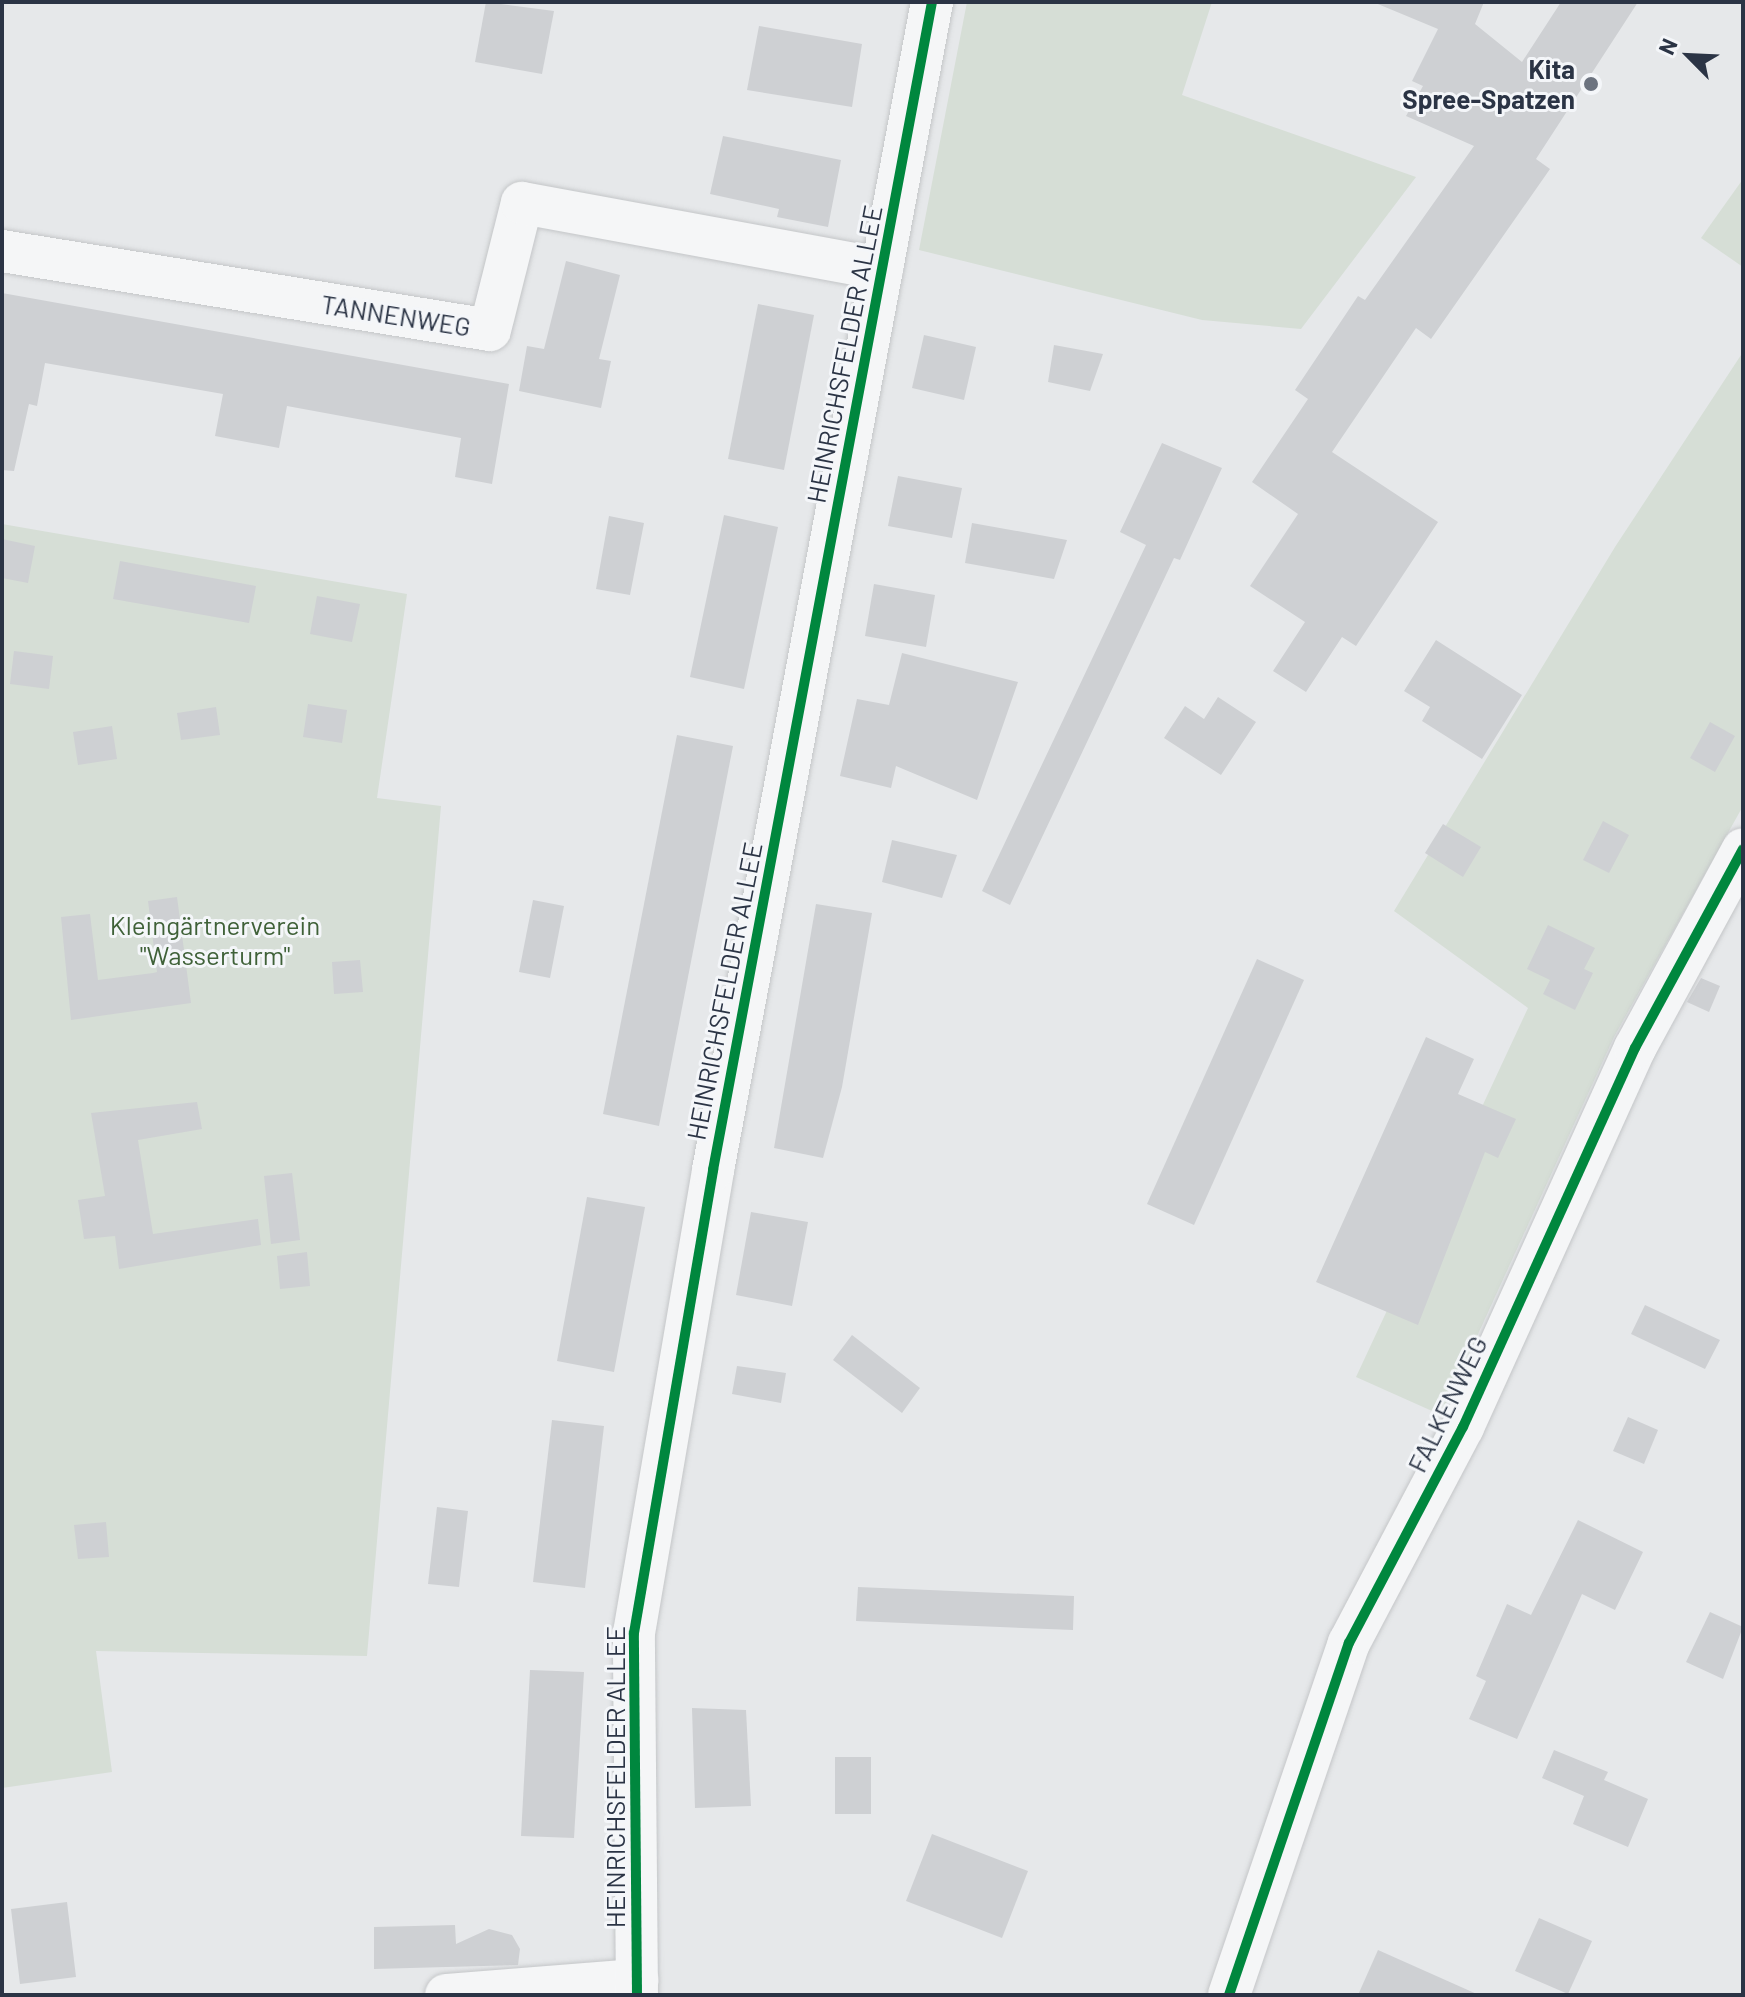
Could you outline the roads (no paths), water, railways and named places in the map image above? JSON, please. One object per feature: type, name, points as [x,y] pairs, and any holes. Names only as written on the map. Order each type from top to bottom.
[{"type":"street","name":"HEINRICHSFELDER ALLEE","points":[[637,1988],[634,1633],[716,1155],[932,2]]},
{"type":"street","name":"TANNENWEG","points":[[2,251],[490,330],[522,203],[882,269]]},
{"type":"street","name":"FALKENWEG","points":[[1229,1995],[1349,1643],[1463,1427],[1635,1048],[1743,849]]},
{"type":"street","points":[[446,1995],[637,1988]]},
{"type":"place","name":"Kita Spree-Spatzen","points":[[1591,84]]},
{"type":"park label","name":"Kleingärtnerverein \"Wasserturm\"","points":[[215,940]]}]
